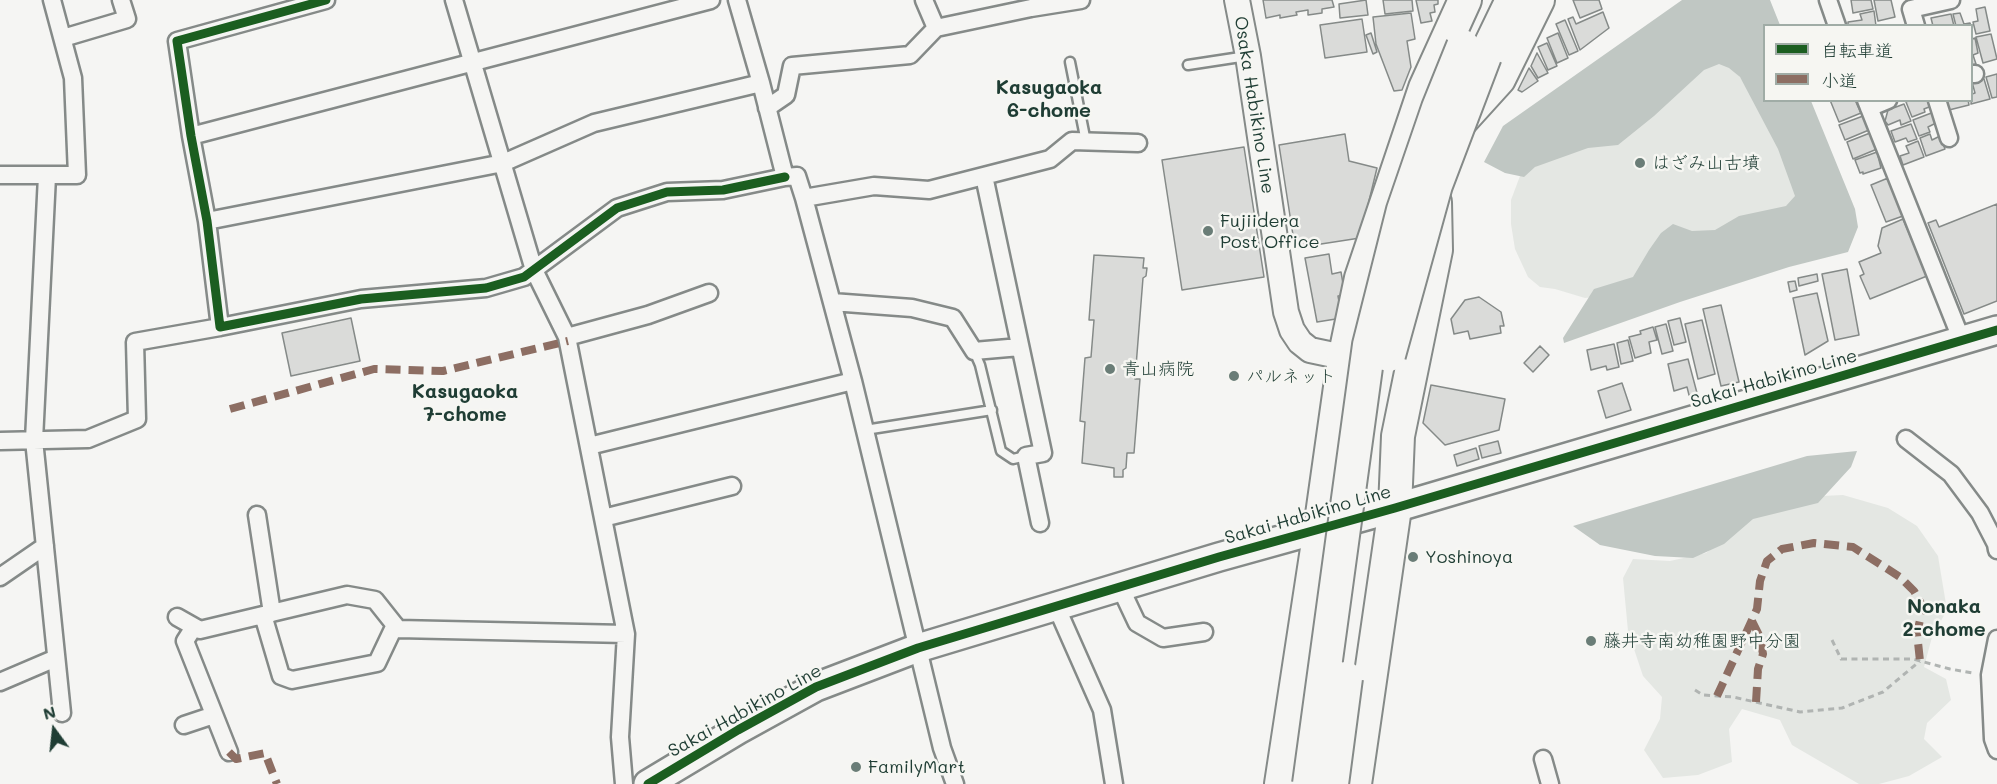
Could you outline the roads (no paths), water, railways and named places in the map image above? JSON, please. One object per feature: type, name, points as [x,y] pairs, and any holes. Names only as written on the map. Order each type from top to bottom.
[{"type":"highway","points":[[1281,784],[1344,359],[1361,278],[1425,88],[1465,0]]},
{"type":"highway","points":[[1332,784],[1368,493],[1390,349],[1474,51],[1485,0]]},
{"type":"highway","points":[[1309,784],[1369,345],[1403,210],[1438,108],[1474,51],[1512,0]]},
{"type":"highway","points":[[1355,784],[1395,508],[1398,436],[1436,250],[1435,174],[1452,132],[1499,79],[1538,0]]},
{"type":"main road","name":"Osaka Habikino Line","points":[[1237,0],[1248,56],[1286,312],[1292,330],[1300,342],[1310,350],[1344,359],[1411,369]]},
{"type":"main road","name":"Sakai Habikino Line","points":[[648,784],[816,687],[918,648],[1997,330]]},
{"type":"street","points":[[0,175],[77,175],[72,78],[52,0]]},
{"type":"street","points":[[63,38],[127,19],[121,0]]},
{"type":"street","points":[[220,327],[207,221],[191,136],[177,41],[326,0]]},
{"type":"street","points":[[454,0],[534,270],[567,337],[626,633],[620,737],[624,784]]},
{"type":"street","points":[[191,136],[711,0]]},
{"type":"street","points":[[737,0],[785,177]]},
{"type":"street","points":[[924,0],[936,28]]},
{"type":"street","points":[[767,108],[786,95],[792,66],[910,55],[936,28],[1030,4],[1081,0]]},
{"type":"street","points":[[1828,0],[1836,24]]},
{"type":"street","points":[[1915,24],[1911,9],[1951,0]]},
{"type":"street","points":[[207,221],[503,163],[594,123],[761,83]]},
{"type":"street","points":[[1939,102],[1948,138]]},
{"type":"street","points":[[1868,104],[1962,341]]},
{"type":"street","points":[[804,198],[874,186],[929,190],[1050,159],[1072,141],[1138,143]]},
{"type":"street","points":[[46,176],[34,440],[62,713]]},
{"type":"street","points":[[0,441],[88,439],[137,419],[135,342],[361,299],[486,288],[524,277],[617,208],[667,192],[723,190],[797,176],[853,381],[942,748],[955,784]]},
{"type":"street","points":[[984,176],[1043,453],[1026,456],[1040,523]]},
{"type":"street","points":[[567,337],[648,315],[709,293]]},
{"type":"street","points":[[832,302],[912,308],[953,318],[974,351],[1020,347]]},
{"type":"street","points":[[589,446],[853,381]]},
{"type":"street","points":[[1906,439],[1951,474],[1980,513],[1997,550]]},
{"type":"street","points":[[603,518],[732,486]]},
{"type":"street","points":[[257,515],[268,614],[281,676],[292,680],[377,663],[395,625]]},
{"type":"street","points":[[0,577],[45,546]]},
{"type":"street","points":[[1120,588],[1137,623],[1163,638],[1204,632]]},
{"type":"street","points":[[177,618],[200,630],[347,595],[375,600],[398,629],[626,633]]},
{"type":"street","points":[[1056,606],[1102,710],[1114,784]]},
{"type":"street","points":[[194,627],[185,641],[229,752]]},
{"type":"street","points":[[1997,639],[1993,675],[1994,739],[1997,750]]},
{"type":"street","points":[[0,682],[56,658]]},
{"type":"street","points":[[184,725],[214,715]]},
{"type":"street","points":[[1543,759],[1550,784]]},
{"type":"lane","points":[[1188,65],[1248,56]]},
{"type":"lane","points":[[1070,62],[1086,142]]},
{"type":"lane","points":[[974,351],[980,365],[1001,451],[1013,459],[1026,456]]},
{"type":"lane","points":[[865,430],[992,410]]},
{"type":"place","name":"はざみ山古墳","points":[[1640,163]]},
{"type":"place","name":"Fujiidera Post Office","points":[[1208,231]]},
{"type":"place","name":"青山病院","points":[[1110,369]]},
{"type":"place","name":"パルネット","points":[[1234,376]]},
{"type":"place","name":"Yoshinoya","points":[[1413,557]]},
{"type":"place","name":"藤井寺南幼稚園野中分園","points":[[1591,641]]},
{"type":"place","name":"FamilyMart","points":[[856,767]]},
{"type":"district","name":"Kasugaoka 6-chome","points":[[1049,100]]},
{"type":"district","name":"Kasugaoka 7-chome","points":[[465,404]]},
{"type":"district","name":"Nonaka 2-chome","points":[[1944,618]]}]
